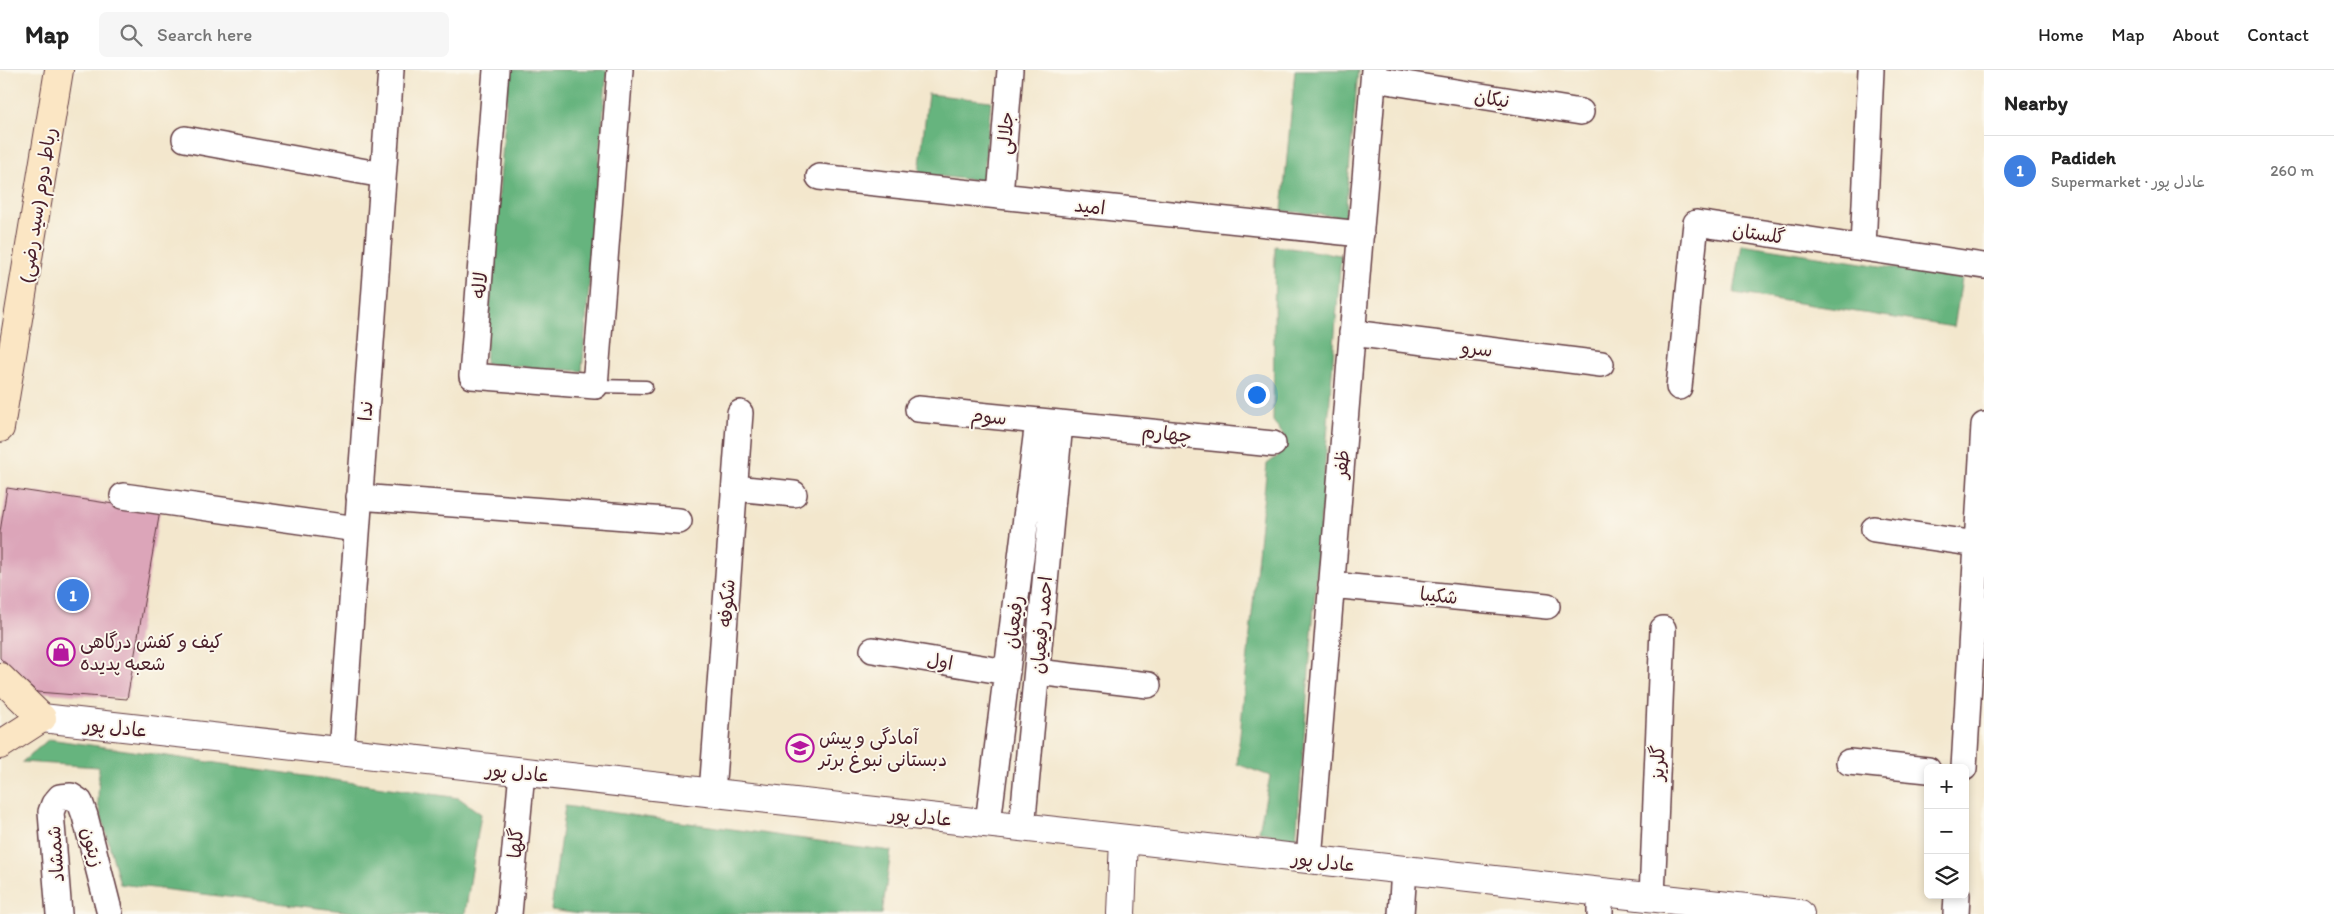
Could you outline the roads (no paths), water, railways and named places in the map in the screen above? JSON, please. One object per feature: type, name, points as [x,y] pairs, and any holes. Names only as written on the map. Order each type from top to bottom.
[{"type":"main road","name":"رباط دوم (سید رضی)","points":[[0,428],[59,70]]},
{"type":"main road","points":[[0,677],[42,718],[0,745]]},
{"type":"street","name":"ندا","points":[[341,752],[390,70]]},
{"type":"street","name":"لاله","points":[[496,70],[472,376],[595,386]]},
{"type":"street","points":[[595,386],[620,70]]},
{"type":"street","name":"جلالی","points":[[1000,196],[1010,70]]},
{"type":"street","points":[[1863,248],[1871,70]]},
{"type":"street","name":"نیکان","points":[[1374,74],[1581,112]]},
{"type":"street","name":"ظفر","points":[[1309,859],[1374,74]]},
{"type":"street","points":[[184,140],[383,176]]},
{"type":"street","name":"امید","points":[[819,177],[1361,234]]},
{"type":"street","name":"گلستان","points":[[1679,387],[1696,223],[1984,266]]},
{"type":"street","name":"سرو","points":[[1352,333],[1602,364]]},
{"type":"street","name":"سوم","points":[[918,409],[1049,422]]},
{"type":"street","name":"شکوفه","points":[[712,793],[740,413]]},
{"type":"street","name":"چهارم","points":[[1049,422],[1273,444]]},
{"type":"street","name":"رفیعیان","points":[[988,823],[1007,672],[1049,422]]},
{"type":"street","name":"احمد رفیعیان","points":[[1022,828],[1037,672],[1049,422]]},
{"type":"street","points":[[1964,764],[1981,544],[1984,425]]},
{"type":"street","points":[[734,488],[794,494]]},
{"type":"street","points":[[123,496],[357,529]]},
{"type":"street","points":[[359,497],[680,521]]},
{"type":"street","points":[[1874,529],[1981,544]]},
{"type":"street","name":"شکیبا","points":[[1331,585],[1547,606]]},
{"type":"street","name":"گلریز","points":[[1652,897],[1663,630]]},
{"type":"street","name":"اول","points":[[873,650],[1007,672]]},
{"type":"street","points":[[1037,672],[1148,685]]},
{"type":"street","name":"عادل پور","points":[[42,718],[1404,870],[1600,903],[1652,897],[1800,914]]},
{"type":"street","points":[[1849,762],[1924,770]]},
{"type":"street","name":"گلها","points":[[509,914],[522,772]]},
{"type":"street","points":[[1969,774],[1984,776]]},
{"type":"street","name":"زیتون","points":[[60,797],[71,796],[80,802],[110,914]]},
{"type":"street","name":"شمشاد","points":[[59,914],[52,812],[54,804],[60,797]]},
{"type":"street","points":[[1121,914],[1124,838]]},
{"type":"street","points":[[1401,914],[1404,870]]},
{"type":"street","points":[[1956,914],[1957,899]]},
{"type":"lane","name":"لاله","points":[[595,386],[646,387]]},
{"type":"place","name":"Padideh","points":[[73,595]]},
{"type":"place","name":"کیف و کفش درگاهی شعبه پدیده","points":[[61,652]]},
{"type":"place","name":"آمادگی و پیش دبستانی نبوغ برتر","points":[[800,748]]}]
